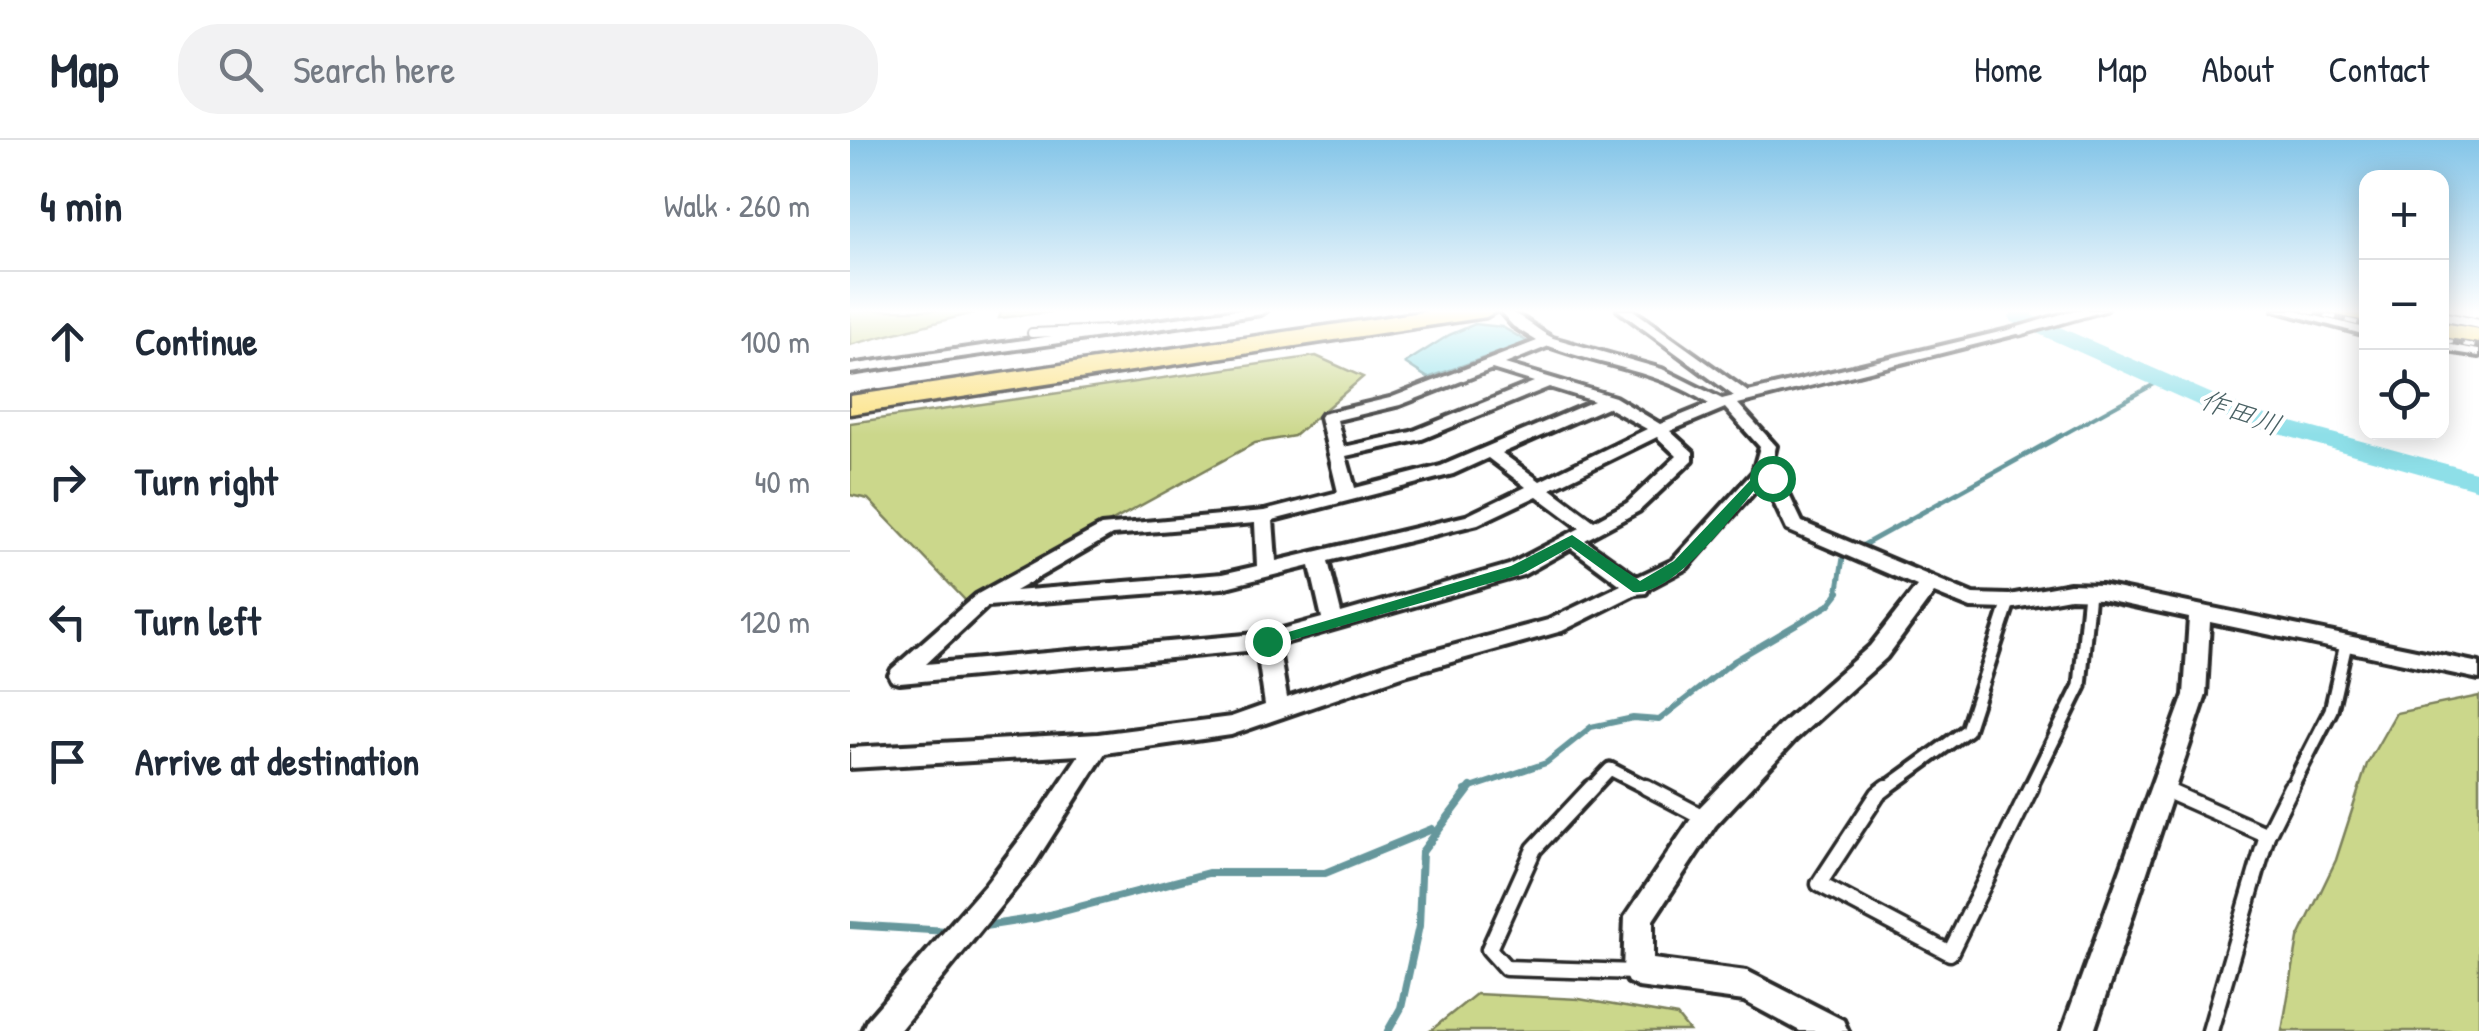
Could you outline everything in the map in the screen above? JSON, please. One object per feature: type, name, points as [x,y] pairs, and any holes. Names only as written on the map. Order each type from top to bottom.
[{"type":"highway","points":[[850,405],[1214,352]]},
{"type":"street","points":[[850,369],[980,352]]},
{"type":"street","points":[[1348,496],[1328,417],[1395,402],[1522,352]]},
{"type":"street","points":[[1582,352],[1635,365],[1731,401]]},
{"type":"street","points":[[850,758],[1098,744],[1231,726],[1400,668],[1555,626],[1639,588],[1680,564],[1761,474],[1768,446],[1731,401],[1673,352]]},
{"type":"street","points":[[983,600],[1222,582],[1472,520],[1663,428],[1731,401],[1932,352]]},
{"type":"street","points":[[1494,364],[1545,383],[1610,400],[1663,428],[1687,456],[1633,507],[1516,570],[1267,641],[900,675],[983,600],[1108,530],[1264,516],[1348,496],[1447,470],[1610,400]]},
{"type":"street","points":[[1338,453],[1416,436],[1545,383]]},
{"type":"street","points":[[1490,452],[1593,528]]},
{"type":"street","points":[[1761,474],[1772,478],[1794,526],[1971,601],[2009,602],[2089,592],[2479,672]]},
{"type":"street","points":[[1264,516],[1267,572]]},
{"type":"street","points":[[1572,540],[1639,588]]},
{"type":"street","points":[[1318,559],[1333,622]]},
{"type":"street","points":[[1832,1031],[1747,986],[1638,972],[1639,917],[1706,818],[1787,733],[1878,652],[1929,584]]},
{"type":"street","points":[[2078,1031],[2195,694],[2200,614]]},
{"type":"street","points":[[1267,641],[1277,711]]},
{"type":"street","points":[[878,1031],[958,943],[1060,811],[1098,744]]},
{"type":"lane","points":[[2009,602],[1967,730],[1878,794],[1819,884],[1950,953],[2080,686],[2089,592]]},
{"type":"lane","points":[[2210,1031],[2267,835],[2331,710],[2346,644]]},
{"type":"lane","points":[[1638,972],[1506,968],[1489,949],[1534,849],[1610,770],[1706,818]]},
{"type":"lane","points":[[2162,789],[2267,835]]},
{"type":"green space","points":[[1316,356],[1363,377],[1294,436],[1255,443],[966,601],[868,499],[850,495],[850,423]]},
{"type":"green space","points":[[2479,696],[2479,1031],[2282,1031],[2298,939],[2336,860],[2367,764],[2396,713]]},
{"type":"green space","points":[[1476,994],[1579,999],[1677,1016],[1689,1031],[1430,1031]]},
{"type":"water","points":[[1423,352],[1501,352],[1428,378],[1405,363]]},
{"type":"waterway","name":"作田川","points":[[2098,352],[2242,416],[2479,482]]},
{"type":"waterway","points":[[2057,438],[2160,381]]},
{"type":"waterway","points":[[1858,548],[2062,435]]},
{"type":"waterway","points":[[1837,594],[1843,558],[1849,554]]},
{"type":"waterway","points":[[1470,788],[1546,763],[1591,727],[1633,718],[1659,720],[1734,661],[1829,605],[1837,594]]},
{"type":"waterway","points":[[1388,1031],[1401,1008],[1419,926],[1422,852],[1470,788]]},
{"type":"waterway","points":[[1465,790],[1470,788]]},
{"type":"waterway","points":[[978,927],[1037,918],[1208,873],[1325,873],[1432,829]]},
{"type":"waterway","points":[[850,925],[947,931]]},
{"type":"route","points":[[1267,641],[1516,570],[1572,540],[1639,588],[1680,564],[1761,474],[1772,478]]}]
